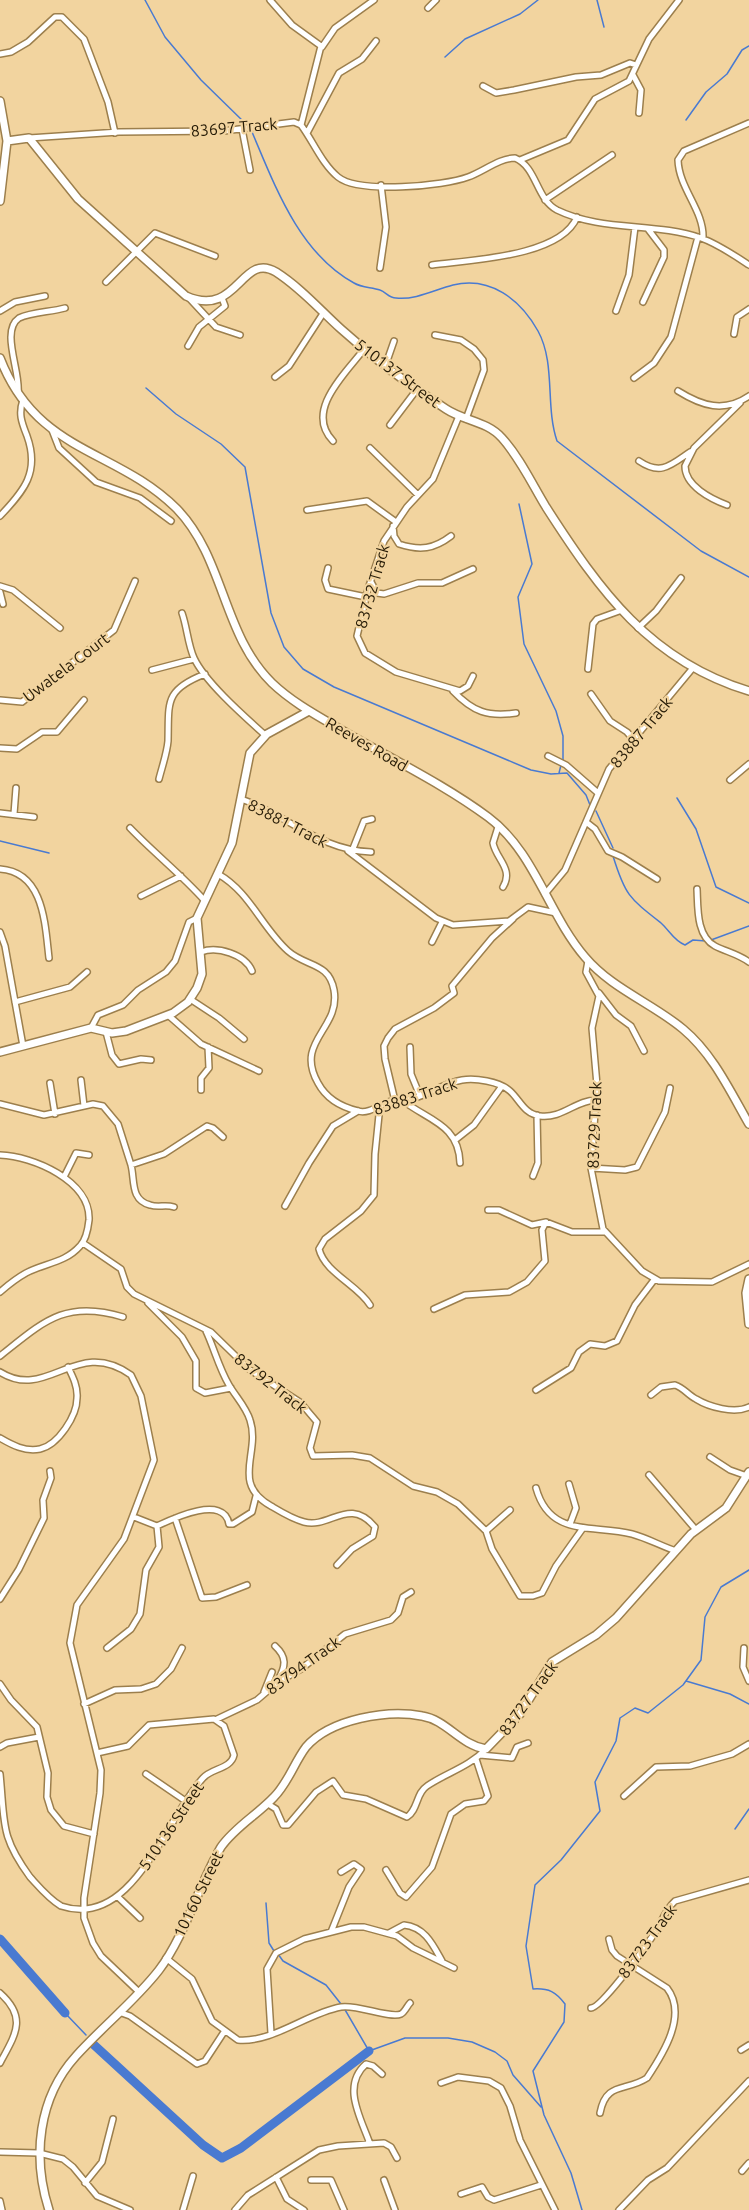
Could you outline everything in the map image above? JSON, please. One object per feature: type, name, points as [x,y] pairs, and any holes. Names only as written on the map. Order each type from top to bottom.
[{"type":"street","points":[[270,0],[289,22],[319,42],[321,49]]},
{"type":"street","points":[[301,125],[321,49],[335,28],[375,0]]},
{"type":"street","points":[[428,9],[436,0]]},
{"type":"street","points":[[639,113],[640,85],[633,75],[636,65],[651,36],[679,0]]},
{"type":"street","points":[[0,54],[20,48],[55,17],[62,17],[84,39],[108,102],[115,133]]},
{"type":"street","points":[[307,133],[339,73],[362,59],[376,41]]},
{"type":"street","points":[[483,86],[496,93],[576,77],[602,75],[632,63],[636,65]]},
{"type":"street","name":"83697 Track","points":[[7,141],[115,133],[242,129],[292,122],[301,125],[338,177],[354,184],[412,187],[448,184],[473,176],[509,158],[520,160],[568,140],[595,99],[621,88],[633,75]]},
{"type":"street","points":[[0,101],[7,141],[0,201]]},
{"type":"street","points":[[634,378],[654,363],[671,337],[700,238],[702,223],[687,195],[678,160],[684,151],[749,123]]},
{"type":"street","points":[[242,129],[250,170]]},
{"type":"street","points":[[28,138],[72,192],[189,298],[216,327],[240,335]]},
{"type":"street","points":[[545,200],[612,155]]},
{"type":"street","points":[[520,160],[528,169],[545,200],[557,210],[577,217],[700,238],[749,265]]},
{"type":"street","points":[[380,268],[386,227],[381,185]]},
{"type":"street","points":[[432,265],[528,252],[570,229],[577,217]]},
{"type":"street","points":[[616,311],[629,275],[635,227]]},
{"type":"street","points":[[643,302],[664,257],[664,250],[648,229]]},
{"type":"street","points":[[106,282],[158,232],[215,256]]},
{"type":"street","name":"510137 Street","points":[[222,298],[249,272],[264,268],[280,274],[365,348],[418,388],[463,418],[487,427],[503,439],[571,544],[638,628],[661,649],[692,669],[749,691]]},
{"type":"street","points":[[0,311],[15,302],[45,296]]},
{"type":"street","points":[[188,346],[194,333],[225,306],[222,298],[210,301],[189,298]]},
{"type":"street","points":[[0,516],[27,486],[32,472],[31,450],[20,414],[19,382],[8,344],[10,326],[21,317],[65,308]]},
{"type":"street","points":[[734,334],[736,317],[749,309]]},
{"type":"street","points":[[275,377],[289,366],[324,312]]},
{"type":"street","name":"83732 Track","points":[[435,335],[461,340],[474,348],[483,360],[484,370],[472,408],[463,418],[433,479],[394,524],[380,553],[357,633],[359,643],[365,653],[399,674],[452,690]]},
{"type":"street","points":[[386,364],[394,341]]},
{"type":"street","points":[[333,441],[322,426],[323,407],[365,348]]},
{"type":"street","name":"Reeves Road","points":[[0,361],[20,396],[52,430],[152,488],[182,515],[208,554],[233,625],[248,654],[276,687],[309,711],[474,807],[498,826],[520,852],[588,961],[620,988],[683,1029],[700,1046],[723,1078],[749,1124]]},
{"type":"street","points":[[390,425],[418,388]]},
{"type":"street","points":[[678,391],[707,407],[740,403]]},
{"type":"street","points":[[639,461],[658,470],[691,451],[749,396]]},
{"type":"street","points":[[52,430],[58,447],[96,482],[140,498],[171,521]]},
{"type":"street","points":[[370,448],[418,495]]},
{"type":"street","points":[[691,451],[685,466],[686,476],[702,492],[727,505]]},
{"type":"street","points":[[307,510],[367,501],[394,524],[394,536],[399,544],[421,549],[442,543],[451,536]]},
{"type":"street","points":[[328,568],[325,580],[328,589],[366,597]]},
{"type":"street","points":[[371,582],[377,593],[384,594],[412,584],[448,582],[473,569]]},
{"type":"street","points":[[638,628],[656,611],[681,578]]},
{"type":"street","name":"Uwatela Court","points":[[0,700],[22,702],[114,630],[135,581]]},
{"type":"street","points":[[0,586],[13,590],[60,628]]},
{"type":"street","points":[[0,592],[3,604]]},
{"type":"street","points":[[588,669],[594,623],[605,615],[622,610]]},
{"type":"street","points":[[182,613],[194,659],[241,716],[265,735]]},
{"type":"street","points":[[152,670],[194,659]]},
{"type":"street","name":"83887 Track","points":[[545,894],[565,870],[609,769],[692,669]]},
{"type":"street","points":[[159,779],[168,742],[166,731],[170,699],[183,683],[205,674]]},
{"type":"street","points":[[452,690],[464,690],[473,676]]},
{"type":"street","points":[[452,690],[466,705],[476,711],[494,716],[516,713]]},
{"type":"street","points":[[591,694],[610,721],[627,732],[633,740]]},
{"type":"street","points":[[0,748],[17,749],[42,732],[57,732],[84,700]]},
{"type":"street","points":[[0,1052],[91,1028],[106,1032],[126,1031],[168,1015],[190,999],[202,974],[197,918],[232,843],[248,758],[257,742],[265,735],[309,711]]},
{"type":"street","points":[[548,756],[566,765],[598,793]]},
{"type":"street","points":[[730,780],[749,764]]},
{"type":"street","points":[[14,814],[16,788]]},
{"type":"street","name":"83881 Track","points":[[241,799],[271,813],[310,837],[350,851],[372,852]]},
{"type":"street","points":[[0,813],[34,818]]},
{"type":"street","points":[[372,819],[364,821],[350,851],[442,922],[458,925],[513,919]]},
{"type":"street","points":[[586,822],[595,829],[609,851],[657,879]]},
{"type":"street","points":[[498,826],[493,843],[505,867],[507,876],[503,887]]},
{"type":"street","points":[[130,828],[206,901]]},
{"type":"street","points":[[0,869],[18,874],[33,887],[40,906],[49,958]]},
{"type":"street","name":"83883 Track","points":[[218,874],[237,888],[288,951],[319,966],[329,976],[334,989],[333,1012],[311,1051],[311,1068],[325,1094],[358,1111],[366,1111],[394,1101],[420,1096],[461,1080],[475,1080],[502,1086]]},
{"type":"street","points":[[141,896],[181,876]]},
{"type":"street","points":[[697,889],[700,923],[707,939],[713,945],[733,951],[749,962]]},
{"type":"street","points":[[394,1101],[384,1054],[388,1038],[395,1029],[434,1008],[454,993],[452,986],[492,938],[528,907],[556,913]]},
{"type":"street","points":[[91,1028],[98,1015],[123,1005],[138,990],[166,972],[175,961],[189,922],[197,918]]},
{"type":"street","points":[[432,942],[442,922]]},
{"type":"street","points":[[0,932],[23,1046]]},
{"type":"street","points":[[201,952],[212,949],[242,957],[252,970]]},
{"type":"street","points":[[588,961],[586,972],[599,993],[616,1015],[631,1026],[644,1051]]},
{"type":"street","points":[[15,1002],[70,987],[87,972]]},
{"type":"street","name":"83729 Track","points":[[599,993],[598,1009],[591,1028],[596,1100],[591,1168],[605,1232]]},
{"type":"street","points":[[190,999],[219,1018],[244,1039]]},
{"type":"street","points":[[168,1015],[197,1041],[259,1071]]},
{"type":"street","points":[[106,1032],[112,1055],[119,1064],[141,1059],[152,1060]]},
{"type":"street","points":[[201,1090],[201,1078],[209,1068],[208,1047]]},
{"type":"street","points":[[410,1047],[411,1074],[420,1096]]},
{"type":"street","points":[[81,1080],[84,1106]]},
{"type":"street","points":[[50,1083],[55,1114]]},
{"type":"street","points":[[455,1140],[474,1125],[502,1086],[512,1092],[523,1107],[537,1115],[557,1114],[582,1101],[596,1100]]},
{"type":"street","points":[[591,1168],[625,1170],[638,1167],[665,1112],[670,1088]]},
{"type":"street","points":[[402,1100],[429,1116],[455,1140],[459,1146],[460,1163]]},
{"type":"street","points":[[0,1104],[40,1114],[55,1114],[84,1106],[99,1105],[111,1114],[118,1124],[131,1165],[133,1190],[138,1198],[150,1205],[165,1204],[174,1207]]},
{"type":"street","points":[[370,1305],[361,1292],[323,1259],[319,1249],[325,1239],[361,1211],[374,1195],[380,1106]]},
{"type":"street","points":[[285,1206],[333,1126],[358,1111]]},
{"type":"street","points":[[533,1176],[538,1163],[537,1115]]},
{"type":"street","points":[[131,1165],[164,1154],[207,1126],[223,1137]]},
{"type":"street","points":[[64,1177],[76,1153],[89,1155]]},
{"type":"street","points":[[0,1155],[17,1158],[64,1177],[80,1190],[86,1202],[89,1222],[83,1243],[68,1257],[26,1273],[0,1292]]},
{"type":"street","points":[[489,1210],[499,1210],[532,1225],[546,1222],[572,1232],[605,1232],[654,1280],[712,1282],[749,1264]]},
{"type":"street","points":[[434,1309],[460,1296],[503,1293],[527,1282],[545,1261],[542,1230],[546,1222]]},
{"type":"street","name":"83792 Track","points":[[83,1243],[121,1269],[131,1292],[205,1329],[250,1370],[291,1395],[307,1408],[317,1425],[310,1448],[313,1456],[352,1455],[373,1459],[413,1486],[450,1499],[486,1531],[492,1549],[505,1568],[516,1591],[523,1597],[542,1593],[556,1566],[583,1528]]},
{"type":"street","points":[[749,1278],[746,1293],[749,1324]]},
{"type":"street","points":[[536,1390],[571,1368],[579,1352],[590,1344],[605,1346],[617,1341],[635,1305],[654,1280]]},
{"type":"street","points":[[147,1301],[182,1337],[196,1361],[196,1388],[205,1393],[231,1388]]},
{"type":"street","points":[[0,1356],[42,1323],[57,1315],[86,1309],[123,1317]]},
{"type":"street","points":[[134,1517],[157,1526],[190,1513],[212,1510],[224,1514],[229,1524],[233,1524],[252,1512],[256,1496],[249,1477],[252,1427],[231,1388],[205,1329]]},
{"type":"street","points":[[0,1372],[18,1380],[34,1380],[83,1362],[104,1363],[128,1373],[139,1388],[155,1458],[134,1517],[117,1550],[81,1598],[72,1623],[72,1653],[97,1753],[101,1782],[83,1907],[86,1927],[96,1949],[139,1992]]},
{"type":"street","points":[[0,1438],[29,1449],[42,1449],[53,1442],[73,1415],[77,1404],[77,1389],[68,1367]]},
{"type":"street","points":[[651,1395],[661,1387],[675,1385],[698,1401],[714,1407],[740,1409],[749,1407]]},
{"type":"street","points":[[710,1457],[730,1470],[748,1474]]},
{"type":"street","points":[[0,1599],[19,1569],[44,1518],[43,1500],[51,1478],[50,1471]]},
{"type":"street","name":"83727 Track","points":[[268,1804],[276,1809],[283,1825],[288,1825],[316,1792],[333,1781],[344,1794],[366,1799],[407,1817],[414,1810],[425,1788],[481,1754],[520,1714],[552,1662],[609,1624],[696,1530],[726,1508],[748,1474]]},
{"type":"street","points":[[649,1475],[696,1530]]},
{"type":"street","points":[[569,1484],[576,1508],[570,1524]]},
{"type":"street","points":[[536,1488],[540,1504],[547,1513],[570,1524],[583,1528],[634,1534],[676,1551]]},
{"type":"street","points":[[256,1496],[277,1510],[306,1523],[322,1521],[345,1512],[374,1524],[376,1529],[373,1536],[351,1549],[337,1565]]},
{"type":"street","points":[[486,1531],[510,1510]]},
{"type":"street","points":[[175,1518],[202,1598],[216,1597],[247,1585]]},
{"type":"street","points":[[107,1648],[127,1633],[138,1620],[144,1604],[146,1570],[160,1544],[157,1526]]},
{"type":"street","name":"83794 Track","points":[[217,1719],[246,1706],[278,1682],[301,1670],[345,1634],[391,1620],[398,1613],[403,1597],[411,1592]]},
{"type":"street","points":[[275,1646],[285,1660],[278,1682]]},
{"type":"street","points":[[84,1704],[115,1690],[141,1689],[156,1684],[171,1669],[182,1648]]},
{"type":"street","points":[[744,1648],[742,1667],[749,1681]]},
{"type":"street","points":[[264,1694],[272,1672]]},
{"type":"street","points":[[0,1684],[11,1700],[32,1720],[39,1737],[48,1777],[47,1797],[51,1810],[64,1826],[93,1834]]},
{"type":"street","name":"10160 Street","points":[[49,2210],[42,2188],[39,2153],[45,2115],[60,2079],[75,2058],[139,1992],[166,1958],[221,1847],[231,1834],[268,1804],[283,1787],[312,1742],[335,1728],[367,1717],[396,1713],[426,1716],[481,1754]]},
{"type":"street","points":[[97,1753],[128,1746],[149,1725],[217,1719]]},
{"type":"street","name":"510136 Street","points":[[83,1907],[104,1906],[118,1897],[148,1862],[205,1776],[230,1763],[234,1758],[224,1726],[217,1719]]},
{"type":"street","points":[[0,1747],[7,1743],[39,1737]]},
{"type":"street","points":[[386,1870],[400,1893],[406,1897],[432,1867],[452,1814],[461,1806],[484,1801],[488,1796],[481,1754],[512,1758],[517,1747],[528,1743]]},
{"type":"street","points":[[624,1796],[650,1770],[656,1767],[690,1766],[732,1754],[749,1744]]},
{"type":"street","points":[[0,1774],[2,1830],[12,1855],[55,1903],[65,1908],[83,1907]]},
{"type":"street","points":[[146,1774],[187,1802]]},
{"type":"street","points":[[332,1932],[346,1893],[361,1869],[354,1864],[340,1872]]},
{"type":"street","name":"83723 Track","points":[[591,2008],[598,2006],[651,1939],[675,1901],[749,1880]]},
{"type":"street","points":[[118,1897],[140,1918]]},
{"type":"street","points":[[389,1934],[404,1925],[418,1928],[432,1942],[443,1962]]},
{"type":"street","points":[[271,2033],[266,1976],[272,1957],[296,1942],[357,1926],[389,1934],[454,1968]]},
{"type":"street","points":[[600,2113],[605,2098],[611,2091],[647,2078],[667,2042],[675,2020],[672,1995],[660,1982],[617,1956],[609,1939]]},
{"type":"street","points":[[166,1958],[192,1979],[208,2016],[224,2032],[244,2041],[342,2006],[397,2015],[410,2003]]},
{"type":"street","points":[[0,1993],[13,2008],[17,2025],[0,2063]]},
{"type":"street","points":[[119,2012],[130,2016],[197,2064],[206,2060],[224,2032]]},
{"type":"street","points":[[741,2050],[749,2045]]},
{"type":"street","points":[[370,2144],[352,2085],[366,2064],[373,2066],[382,2074]]},
{"type":"street","points":[[441,2083],[458,2077],[489,2081],[501,2088],[510,2106],[520,2140],[555,2210]]},
{"type":"street","points":[[619,2210],[648,2180],[667,2168],[749,2081]]},
{"type":"street","points":[[85,2183],[102,2162],[113,2119]]},
{"type":"street","points":[[235,2210],[248,2195],[325,2148],[370,2144],[389,2145],[397,2158]]},
{"type":"street","points":[[0,2152],[39,2153],[68,2163],[103,2200],[130,2210]]},
{"type":"street","points":[[742,2170],[749,2163]]},
{"type":"street","points":[[183,2210],[193,2175]]},
{"type":"street","points":[[276,2177],[287,2199],[304,2210]]},
{"type":"street","points":[[311,2180],[331,2180],[344,2210]]},
{"type":"street","points":[[384,2180],[394,2210]]},
{"type":"street","points":[[461,2194],[481,2187],[488,2197],[494,2200],[541,2185]]},
{"type":"street","points":[[0,2201],[2,2210]]},
{"type":"waterway","points":[[145,0],[165,37],[201,80],[246,124]]},
{"type":"waterway","points":[[445,57],[465,39],[520,14],[538,0]]},
{"type":"waterway","points":[[597,0],[604,27]]},
{"type":"waterway","points":[[686,120],[706,92],[727,74],[742,50],[749,46]]},
{"type":"waterway","points":[[252,132],[280,196],[304,236],[335,270],[354,283],[380,290],[394,298],[418,296],[453,285],[479,284],[491,287],[513,300],[531,319],[543,344],[547,357],[553,428],[557,441],[701,551],[749,577]]},
{"type":"waterway","points":[[146,388],[176,414],[221,444],[245,467],[271,613],[284,647],[303,669],[334,687],[531,770],[551,774],[567,773],[586,795],[590,805]]},
{"type":"waterway","points":[[519,504],[532,564],[518,597],[524,644],[556,711],[563,736],[563,760]]},
{"type":"waterway","points":[[559,773],[561,765]]},
{"type":"waterway","points":[[677,798],[696,829],[716,887],[749,903]]},
{"type":"waterway","points":[[596,811],[613,848]]},
{"type":"waterway","points":[[0,841],[49,853]]},
{"type":"waterway","points":[[613,856],[621,879],[630,895],[675,938],[685,945],[693,940],[706,941]]},
{"type":"waterway","points":[[711,940],[749,926]]},
{"type":"waterway","points":[[582,2210],[571,2173],[544,2115],[533,2071],[564,2022],[565,2004],[552,1992],[533,1989],[526,1946],[535,1885],[561,1860],[600,1811],[595,1782],[616,1741],[620,1718],[635,1708],[648,1713],[683,1685],[701,1660],[705,1617],[721,1587],[749,1570]]},
{"type":"waterway","points":[[686,1681],[730,1694],[749,1704]]},
{"type":"waterway","points":[[735,1829],[749,1809]]},
{"type":"waterway","points":[[266,1903],[269,1943],[274,1951]]},
{"type":"waterway","points":[[0,1939],[65,2013]]},
{"type":"waterway","points":[[278,1954],[283,1961],[326,1985],[341,2004]]},
{"type":"waterway","points":[[344,2008],[369,2051],[405,2038],[448,2038],[472,2042],[495,2052],[507,2061],[513,2075],[541,2107]]},
{"type":"waterway","points":[[65,2013],[86,2035]]},
{"type":"waterway","points":[[93,2044],[203,2145],[222,2158],[241,2148],[369,2051]]}]
